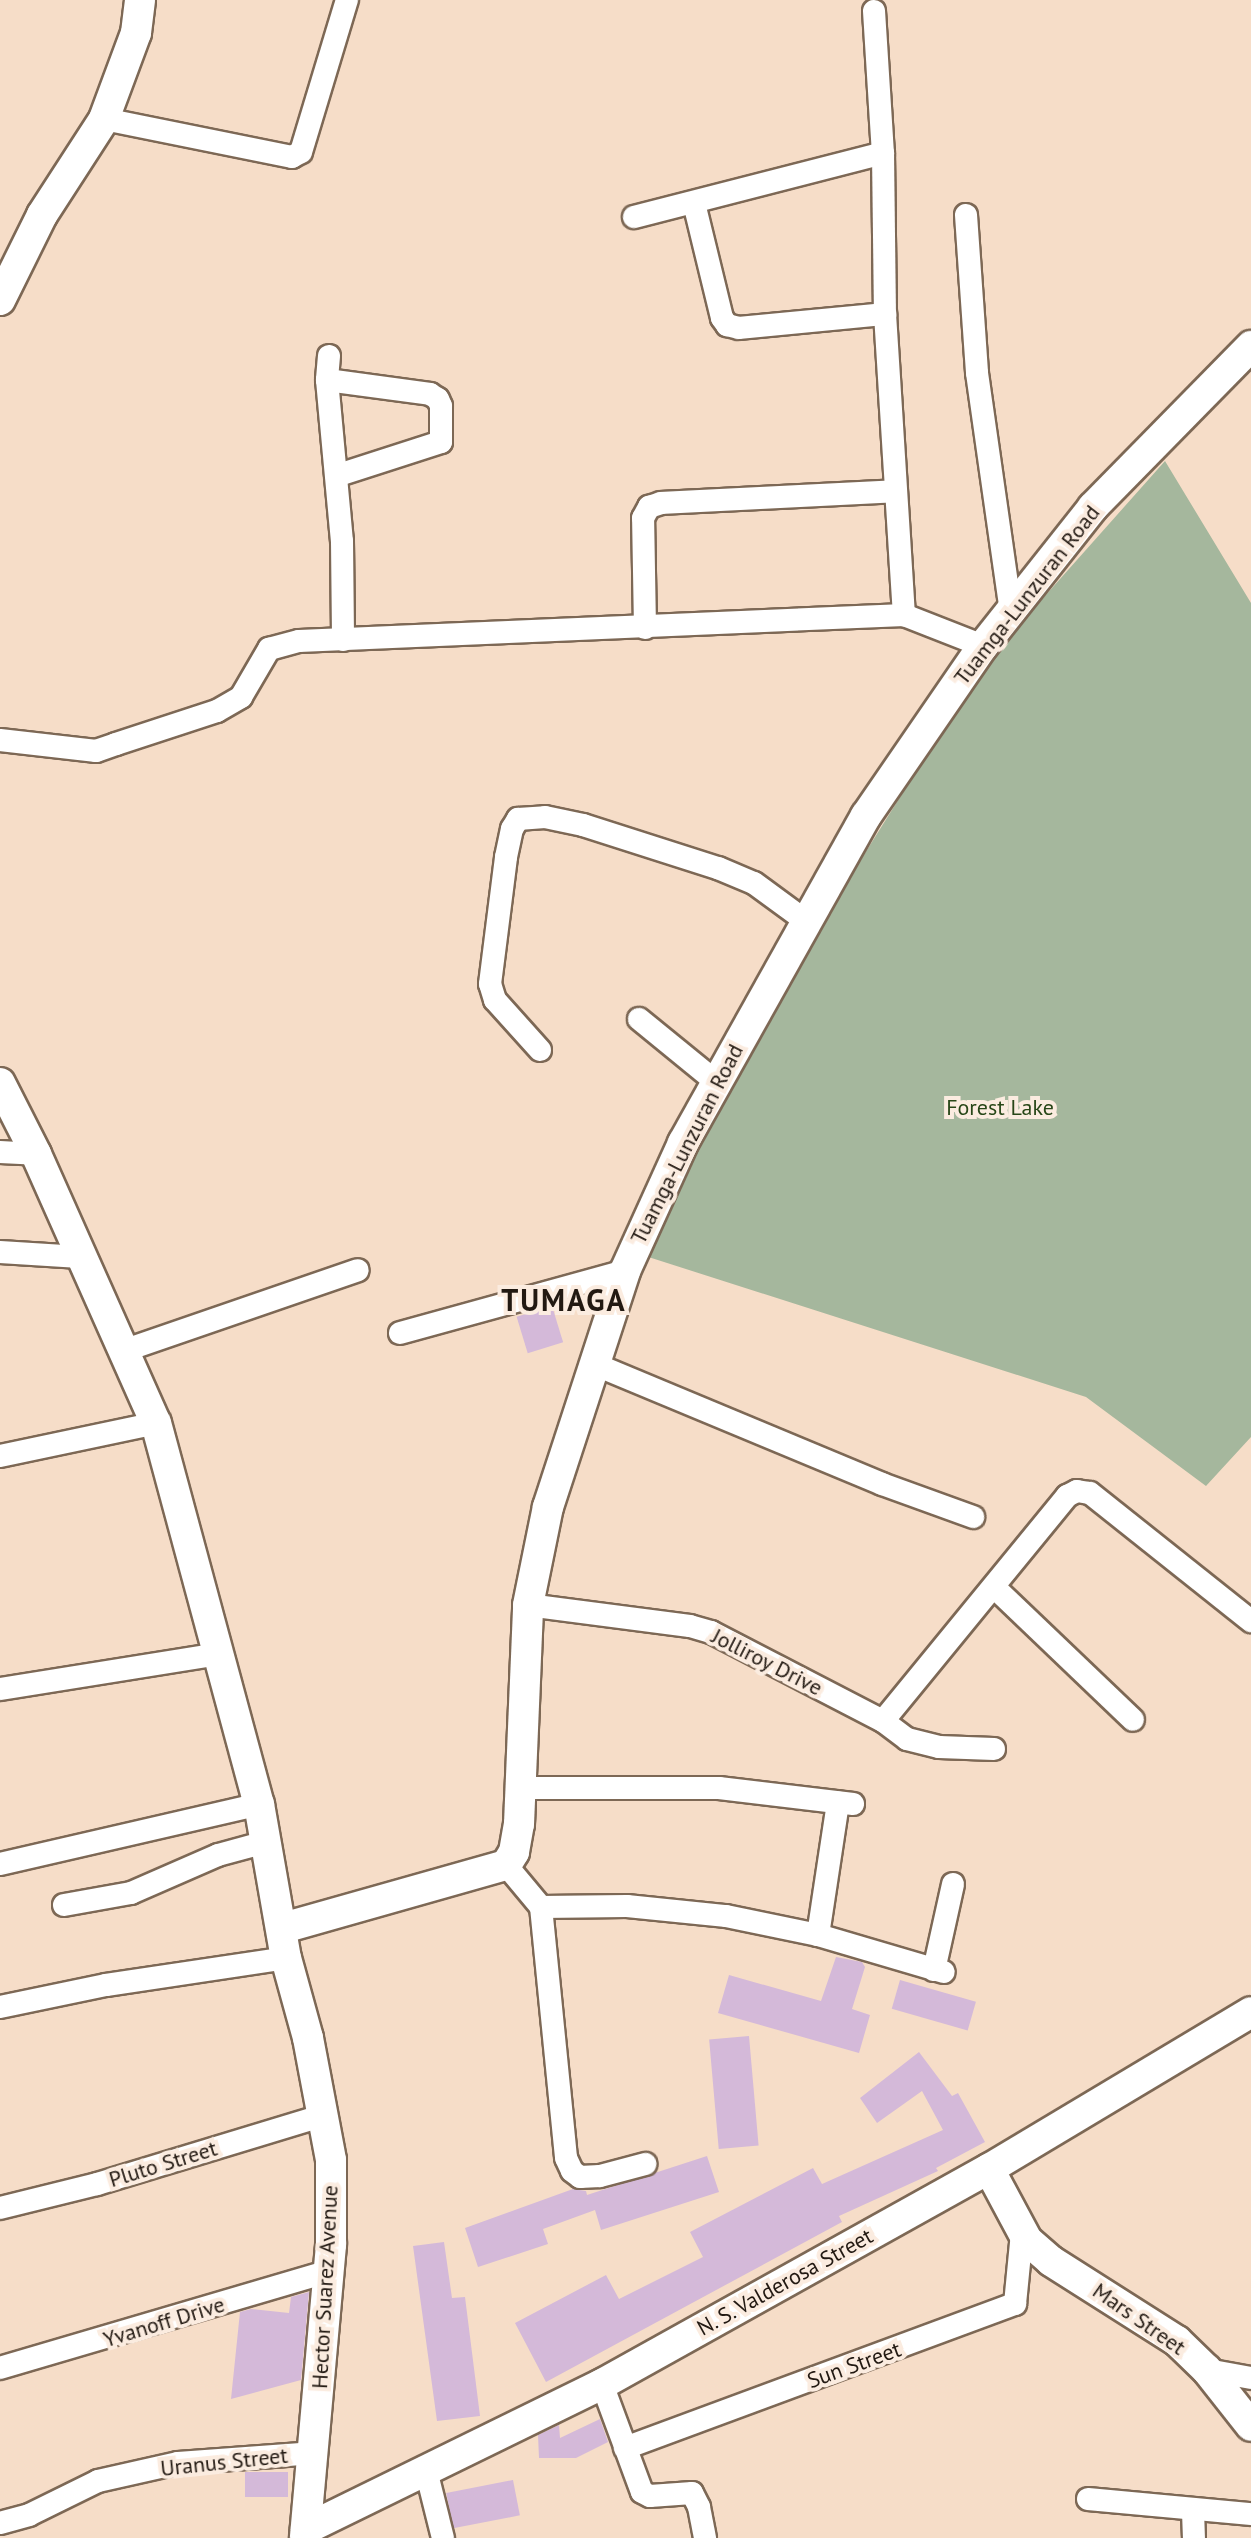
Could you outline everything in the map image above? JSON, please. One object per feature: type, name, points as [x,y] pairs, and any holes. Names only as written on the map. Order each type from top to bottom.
[{"type":"street","points":[[0,300],[42,215],[104,119],[136,33],[140,0]]},
{"type":"street","points":[[104,119],[292,157],[301,152],[347,0]]},
{"type":"street","points":[[874,11],[883,153],[885,314],[904,615]]},
{"type":"street","points":[[634,217],[883,153]]},
{"type":"street","points":[[694,203],[722,318],[727,325],[739,328],[885,314]]},
{"type":"street","points":[[966,215],[977,373],[1011,611]]},
{"type":"street","name":"Tuamga-Lunzuran Road","points":[[506,1865],[514,1852],[519,1824],[528,1605],[548,1507],[625,1271],[715,1081],[866,816],[983,646],[1093,507],[1251,346]]},
{"type":"street","points":[[329,356],[327,380],[342,541],[343,640]]},
{"type":"street","points":[[327,380],[430,394],[438,399],[441,406],[441,442],[336,476]]},
{"type":"street","points":[[645,628],[643,518],[649,507],[661,503],[894,491]]},
{"type":"street","points":[[0,740],[96,751],[217,711],[241,697],[269,649],[299,641],[904,615],[983,646]]},
{"type":"street","points":[[540,1050],[495,1000],[490,984],[506,857],[512,829],[518,819],[545,817],[583,825],[718,868],[754,883],[806,921]]},
{"type":"street","points":[[639,1019],[715,1081]]},
{"type":"street","name":"Hector Suarez Avenue","points":[[0,1083],[126,1350],[156,1423],[259,1804],[331,2160],[315,2453],[306,2534]]},
{"type":"street","points":[[0,1152],[36,1154]]},
{"type":"street","points":[[0,1252],[80,1257]]},
{"type":"street","points":[[126,1350],[358,1270]]},
{"type":"street","points":[[400,1333],[625,1271]]},
{"type":"street","points":[[594,1364],[882,1484],[973,1517]]},
{"type":"street","points":[[0,1456],[156,1423]]},
{"type":"street","points":[[883,1721],[1067,1496],[1077,1491],[1090,1493],[1251,1621]]},
{"type":"street","points":[[994,1587],[1133,1720]]},
{"type":"street","name":"Jolliroy Drive","points":[[528,1605],[690,1626],[711,1632],[883,1721],[907,1739],[939,1747],[994,1749]]},
{"type":"street","points":[[0,1689],[218,1654]]},
{"type":"street","points":[[520,1788],[719,1788],[846,1803],[818,1935]]},
{"type":"street","points":[[0,1864],[259,1804]]},
{"type":"street","points":[[64,1905],[131,1893],[218,1855],[266,1842]]},
{"type":"street","points":[[0,2007],[285,1944],[506,1865],[541,1907],[566,2158],[572,2171],[580,2177],[600,2176],[645,2164]]},
{"type":"street","points":[[541,1907],[641,1907],[726,1916],[818,1935],[939,1971],[953,1884]]},
{"type":"street","name":"N. S. Valderosa Street","points":[[306,2534],[426,2470],[602,2384],[989,2169],[1251,2012]]},
{"type":"street","name":"Pluto Street","points":[[0,2208],[97,2184],[324,2115]]},
{"type":"street","points":[[989,2169],[1019,2229]]},
{"type":"street","name":"Mars Street","points":[[1019,2229],[1051,2261],[1177,2341],[1207,2370],[1251,2426]]},
{"type":"street","name":"Sun Street","points":[[625,2448],[1015,2304],[1019,2229]]},
{"type":"street","name":"Yvanoff Drive","points":[[0,2368],[327,2272]]},
{"type":"street","points":[[1207,2370],[1251,2378]]},
{"type":"street","points":[[602,2384],[642,2492],[650,2496],[692,2493],[699,2507],[705,2538]]},
{"type":"street","name":"Uranus Street","points":[[0,2523],[29,2515],[98,2481],[178,2463],[315,2453]]},
{"type":"street","points":[[426,2470],[443,2538]]},
{"type":"street","points":[[1088,2499],[1251,2514]]},
{"type":"street","points":[[1193,2511],[1194,2538]]},
{"type":"street","points":[[24,2538],[29,2515]]},
{"type":"green space","name":"Forest Lake","points":[[1165,461],[1251,603],[1251,1437],[1206,1486],[1086,1397],[639,1254],[732,1066],[980,669]]},
{"type":"building","points":[[552,1306],[563,1342],[528,1353],[517,1317]]},
{"type":"building","points":[[836,1957],[862,1962],[865,1967],[852,2009],[870,2015],[859,2053],[718,2013],[729,1975],[821,2001]]},
{"type":"building","points":[[900,1980],[976,2002],[968,2031],[892,2009]]},
{"type":"building","points":[[749,2036],[759,2146],[719,2149],[709,2039]]},
{"type":"building","points":[[919,2052],[952,2096],[958,2093],[985,2142],[936,2168],[938,2171],[839,2216],[842,2222],[546,2382],[515,2323],[606,2275],[619,2299],[703,2257],[690,2232],[813,2168],[822,2184],[943,2130],[922,2091],[877,2123],[860,2098]]},
{"type":"building","points":[[707,2156],[719,2192],[601,2230],[595,2210],[543,2229],[548,2244],[478,2267],[465,2228],[573,2189],[586,2191],[587,2195]]},
{"type":"building","points":[[444,2242],[452,2298],[465,2297],[480,2416],[437,2421],[413,2246]]},
{"type":"building","points":[[309,2292],[301,2380],[231,2399],[240,2312],[251,2309],[289,2313],[291,2297]]},
{"type":"building","points":[[600,2419],[608,2442],[576,2458],[539,2458],[538,2435],[559,2425],[560,2438]]},
{"type":"building","points":[[245,2472],[288,2472],[288,2497],[245,2497]]},
{"type":"building","points":[[513,2480],[520,2515],[453,2528],[446,2493]]},
{"type":"district","name":"TUMAGA","points":[[564,1300]]}]
